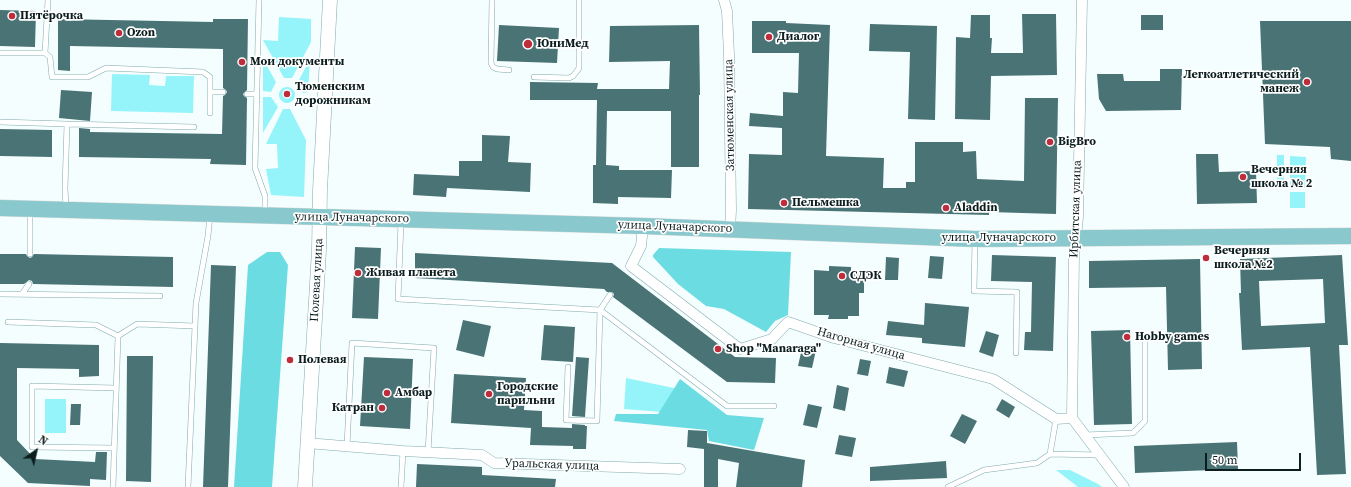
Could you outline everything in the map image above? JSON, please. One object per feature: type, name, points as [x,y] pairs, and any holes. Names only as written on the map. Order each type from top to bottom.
[{"type":"main road","name":"улица Луначарского","points":[[0,208],[265,216],[401,218],[975,239],[1351,236]]},
{"type":"street","name":"Полевая улица","points":[[305,487],[319,250],[330,0]]},
{"type":"street","name":"Затюменская улица","points":[[724,0],[727,11],[729,56],[730,230]]},
{"type":"street","name":"Ирбитская улица","points":[[1072,418],[1074,256],[1078,217],[1082,0]]},
{"type":"street","name":"Нагорная улица","points":[[643,226],[640,246],[629,268],[740,349],[772,339],[788,322],[834,338],[993,379],[1056,419]]},
{"type":"street","points":[[1056,419],[1072,418],[1124,487]]},
{"type":"street","name":"Уральская улица","points":[[307,443],[403,451],[482,455],[494,463],[680,469]]},
{"type":"lane","points":[[48,0],[46,53],[50,57],[52,77],[88,77],[106,68],[203,72],[210,77],[210,113]]},
{"type":"lane","points":[[259,0],[255,168],[265,196],[265,216]]},
{"type":"lane","points":[[492,0],[490,63],[497,70],[509,70]]},
{"type":"lane","points":[[534,77],[569,78],[573,76],[579,68],[579,0]]},
{"type":"lane","points":[[0,53],[46,53]]},
{"type":"lane","points":[[210,92],[223,92]]},
{"type":"lane","points":[[247,94],[257,94]]},
{"type":"lane","points":[[0,122],[194,127]]},
{"type":"lane","points":[[67,124],[65,188],[67,211]]},
{"type":"lane","points":[[30,209],[30,254]]},
{"type":"lane","points":[[188,487],[196,303],[208,236],[210,214]]},
{"type":"lane","points":[[401,218],[398,300],[600,310],[727,406],[774,406]]},
{"type":"lane","points":[[975,239],[974,291],[1017,292],[1016,353]]},
{"type":"lane","points":[[22,294],[29,284]]},
{"type":"lane","points":[[0,294],[160,296]]},
{"type":"lane","points":[[568,367],[566,420],[597,421],[600,310],[610,295]]},
{"type":"lane","points":[[8,322],[96,325],[118,336]]},
{"type":"lane","points":[[118,336],[137,324],[195,326]]},
{"type":"lane","points":[[113,487],[118,336]]},
{"type":"lane","points":[[1085,435],[1133,433],[1145,421],[1145,336]]},
{"type":"lane","points":[[347,446],[352,344],[434,348],[428,452]]},
{"type":"lane","points":[[114,448],[32,447],[32,386],[116,388]]},
{"type":"lane","points":[[1050,454],[1056,419]]},
{"type":"lane","points":[[401,487],[403,451]]},
{"type":"lane","points":[[948,487],[984,470],[1037,463],[1050,454],[1100,455]]},
{"type":"shaded area","points":[[279,17],[311,19],[311,42],[292,78],[284,78],[263,40],[278,41]]},
{"type":"shaded area","points":[[263,59],[276,82],[271,92],[263,91]]},
{"type":"shaded area","points":[[310,59],[308,92],[303,93],[298,82]]},
{"type":"shaded area","points":[[112,74],[150,75],[149,85],[165,86],[166,76],[194,76],[193,113],[111,111]]},
{"type":"shaded area","points":[[287,87],[293,89],[295,95],[293,101],[287,103],[281,101],[279,95],[281,89]]},
{"type":"shaded area","points":[[263,97],[271,97],[278,107],[263,133]]},
{"type":"shaded area","points":[[283,109],[290,109],[306,140],[304,197],[271,195],[266,169],[278,168],[277,144],[266,144]]},
{"type":"shaded area","points":[[1277,155],[1284,155],[1284,187],[1277,187]]},
{"type":"shaded area","points":[[1290,156],[1306,157],[1305,188],[1290,188]]},
{"type":"shaded area","points":[[1290,192],[1305,192],[1305,208],[1290,208]]},
{"type":"shaded area","points":[[659,248],[791,252],[788,315],[775,321],[766,332],[724,309],[706,306],[678,284],[653,257]]},
{"type":"shaded area","points":[[267,252],[280,252],[288,265],[272,487],[234,487],[248,265]]},
{"type":"shaded area","points":[[626,378],[688,391],[688,414],[624,409]]},
{"type":"shaded area","points":[[680,379],[727,415],[764,418],[754,450],[709,441],[707,430],[614,421],[616,414],[658,414]]},
{"type":"shaded area","points":[[45,399],[66,399],[66,433],[45,433]]},
{"type":"shaded area","points":[[1056,470],[1070,470],[1102,487],[1078,487]]},
{"type":"building","points":[[0,10],[36,11],[35,47],[0,46]]},
{"type":"building","points":[[1022,14],[1056,14],[1057,75],[991,76],[990,120],[955,119],[956,37],[970,38],[971,15],[990,15],[990,38],[992,38],[991,53],[1023,53]]},
{"type":"building","points":[[1141,15],[1163,15],[1163,30],[1141,30]]},
{"type":"building","points":[[58,19],[213,22],[213,19],[248,19],[247,90],[243,94],[247,98],[246,165],[210,164],[211,159],[79,157],[79,128],[90,129],[90,132],[222,134],[223,96],[227,92],[223,88],[223,49],[70,46],[70,71],[58,70]]},
{"type":"building","points":[[752,21],[786,21],[786,23],[830,25],[826,156],[884,158],[883,188],[906,188],[906,182],[915,182],[915,142],[963,142],[963,152],[976,151],[977,179],[1024,181],[1025,98],[1058,98],[1056,214],[989,212],[989,215],[748,209],[749,154],[782,155],[782,128],[749,126],[750,113],[783,116],[783,92],[798,93],[799,53],[752,53]]},
{"type":"building","name":"Легкоатлетический манеж","points":[[1260,21],[1351,21],[1351,161],[1331,159],[1330,147],[1265,144]]},
{"type":"building","points":[[870,24],[937,26],[935,120],[908,119],[910,52],[869,51]]},
{"type":"building","name":"ЮниМед","points":[[499,25],[559,28],[557,63],[497,61]]},
{"type":"building","points":[[699,25],[699,167],[671,167],[671,111],[607,111],[606,165],[619,166],[619,170],[672,170],[671,198],[618,197],[618,204],[593,203],[593,165],[596,165],[597,100],[530,100],[530,82],[598,83],[597,89],[669,89],[670,61],[609,62],[610,26]]},
{"type":"building","points":[[1160,69],[1182,69],[1181,110],[1106,111],[1099,99],[1097,74],[1123,74],[1124,81],[1160,81]]},
{"type":"building","points":[[61,90],[92,92],[90,121],[59,118]]},
{"type":"building","points":[[0,129],[52,130],[52,157],[0,156]]},
{"type":"building","points":[[482,135],[510,136],[508,162],[531,163],[530,192],[447,188],[446,197],[413,195],[414,174],[459,176],[459,161],[482,161]]},
{"type":"building","name":"Вечерняя школа № 2","points":[[1196,154],[1218,154],[1219,172],[1256,171],[1257,203],[1197,204]]},
{"type":"building","points":[[355,247],[381,248],[378,319],[352,318]]},
{"type":"building","points":[[415,253],[612,263],[735,357],[776,358],[775,383],[727,382],[613,297],[614,294],[612,292],[607,292],[604,289],[415,278]]},
{"type":"building","points":[[0,254],[26,254],[30,258],[34,254],[173,257],[173,287],[33,284],[32,281],[29,280],[24,284],[0,284]]},
{"type":"building","points":[[992,255],[1056,257],[1053,351],[1024,350],[1025,332],[1031,332],[1032,282],[991,281]]},
{"type":"building","points":[[1342,255],[1348,345],[1339,345],[1346,474],[1317,475],[1310,347],[1242,350],[1239,293],[1241,293],[1240,259]],"holes":[[[1323,279],[1325,323],[1261,326],[1259,281]]]},
{"type":"building","points":[[930,256],[944,257],[942,279],[928,278]]},
{"type":"building","points":[[886,257],[899,258],[898,280],[885,280]]},
{"type":"building","points":[[1200,259],[1202,369],[1168,370],[1166,287],[1089,288],[1089,261]]},
{"type":"building","points":[[211,265],[236,266],[228,487],[203,487]]},
{"type":"building","points":[[829,266],[851,267],[851,271],[864,271],[864,293],[859,293],[859,316],[848,316],[848,319],[828,319],[829,315],[814,315],[814,270],[829,271]]},
{"type":"building","points":[[925,303],[969,307],[965,347],[922,343],[922,338],[886,335],[888,321],[924,325]]},
{"type":"building","points":[[463,320],[491,326],[484,357],[456,350]]},
{"type":"building","points":[[544,325],[575,327],[573,362],[541,360]]},
{"type":"building","points":[[1130,330],[1132,424],[1094,425],[1091,331]]},
{"type":"building","points":[[986,331],[999,335],[993,357],[979,352]]},
{"type":"building","points":[[0,343],[99,345],[99,376],[79,377],[79,369],[17,368],[17,440],[35,459],[95,462],[96,452],[107,452],[106,480],[90,479],[90,486],[28,483],[0,456]]},
{"type":"building","points":[[802,348],[816,350],[812,368],[798,366]]},
{"type":"building","points":[[127,356],[153,356],[151,482],[126,481]]},
{"type":"building","name":"Амбар","points":[[364,357],[413,359],[410,429],[360,426]]},
{"type":"building","points":[[576,357],[589,358],[585,417],[572,416]]},
{"type":"building","points":[[860,359],[871,361],[868,376],[857,374]]},
{"type":"building","points":[[889,367],[908,371],[904,387],[886,383]]},
{"type":"building","name":"Городские парильни","points":[[454,374],[526,378],[524,410],[542,411],[542,427],[572,428],[572,424],[587,426],[586,449],[573,449],[573,446],[530,445],[531,428],[451,423]]},
{"type":"building","points":[[837,385],[849,388],[845,411],[833,408]]},
{"type":"building","points":[[1002,399],[1015,407],[1009,418],[996,410]]},
{"type":"building","points":[[71,404],[81,404],[80,425],[70,425]]},
{"type":"building","points":[[808,404],[822,407],[817,428],[803,425]]},
{"type":"building","points":[[962,414],[977,421],[965,444],[950,436]]},
{"type":"building","points":[[688,430],[707,431],[707,443],[805,460],[802,487],[736,487],[739,463],[718,459],[718,487],[704,487],[704,449],[687,447]]},
{"type":"building","points":[[839,435],[856,438],[852,457],[835,454]]},
{"type":"building","points":[[1237,442],[1238,469],[1135,473],[1134,446]]},
{"type":"building","points":[[946,461],[947,478],[870,481],[870,467]]},
{"type":"building","points":[[417,464],[482,467],[482,475],[556,479],[555,487],[416,487]]},
{"type":"place","name":"Пятёрочка","points":[[12,16]]},
{"type":"place","name":"Ozon","points":[[119,33]]},
{"type":"place","name":"Диалог","points":[[769,37]]},
{"type":"place","name":"ЮниМед","points":[[528,44]]},
{"type":"place","name":"Мои документы","points":[[242,62]]},
{"type":"place","name":"Легкоатлетический манеж","points":[[1307,82]]},
{"type":"place","name":"Тюменским дорожникам","points":[[287,94]]},
{"type":"place","name":"BigBro","points":[[1050,142]]},
{"type":"place","name":"Вечерняя школа № 2","points":[[1243,177]]},
{"type":"place","name":"Пельмешка","points":[[784,203]]},
{"type":"place","name":"Aladdin","points":[[946,208]]},
{"type":"place","name":"Вечерняя школа №2","points":[[1206,258]]},
{"type":"place","name":"Живая планета","points":[[358,273]]},
{"type":"place","name":"СДЭК","points":[[842,276]]},
{"type":"place","name":"Hobby games","points":[[1127,337]]},
{"type":"place","name":"Shop \"Manaraga\"","points":[[718,349]]},
{"type":"place","name":"Полевая","points":[[290,360]]},
{"type":"place","name":"Амбар","points":[[387,393]]},
{"type":"place","name":"Городские парильни","points":[[489,394]]},
{"type":"place","name":"Катран","points":[[382,408]]}]
